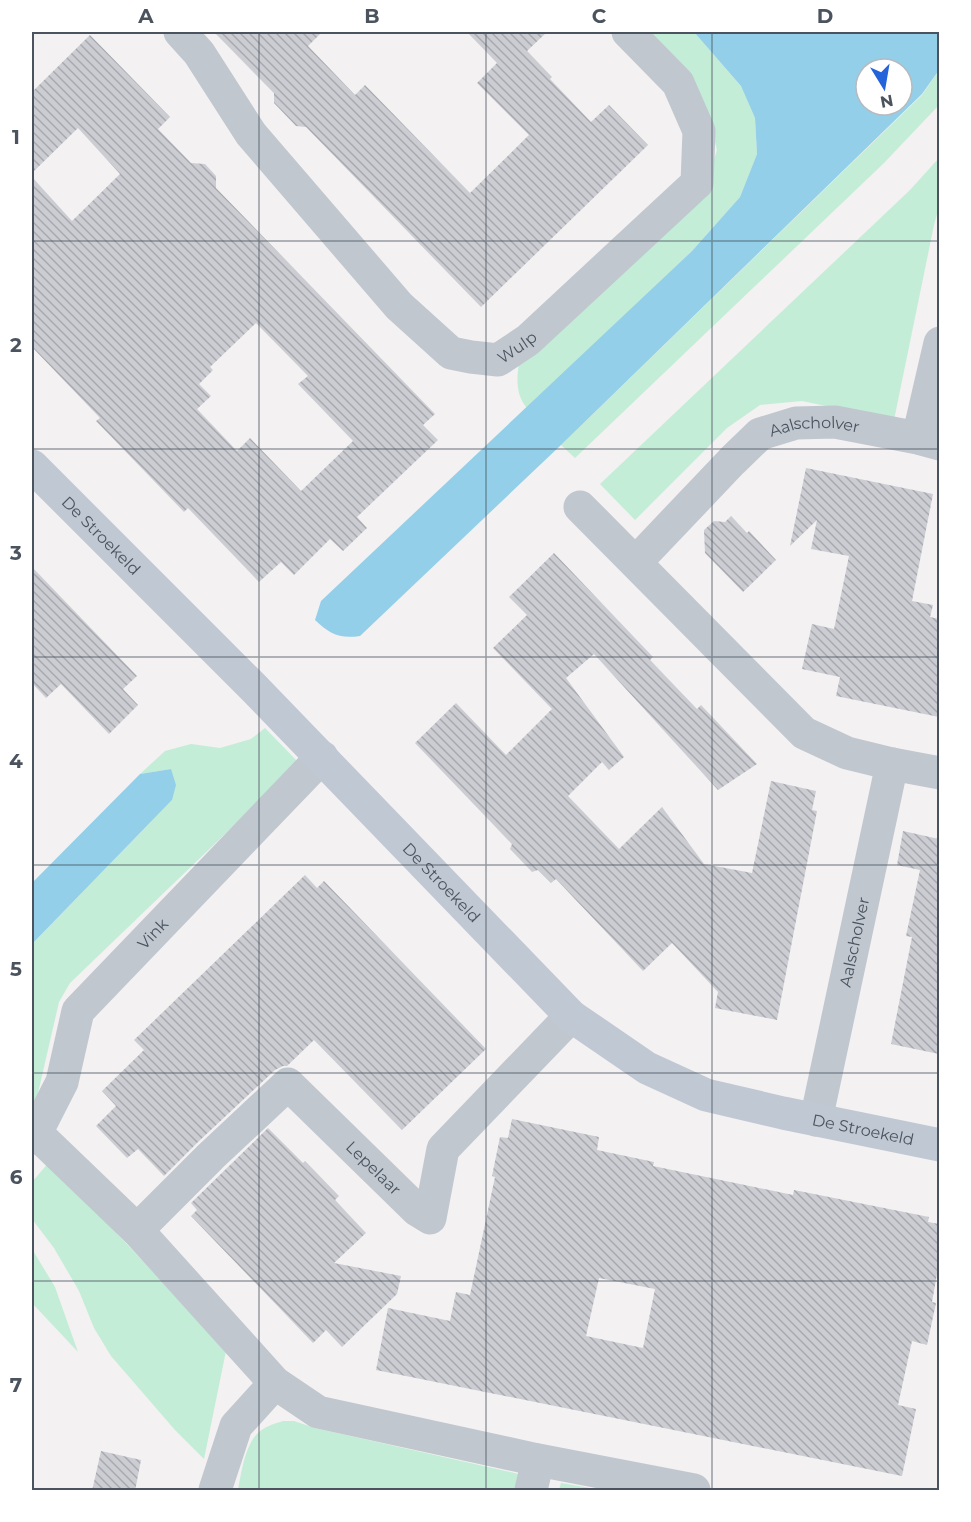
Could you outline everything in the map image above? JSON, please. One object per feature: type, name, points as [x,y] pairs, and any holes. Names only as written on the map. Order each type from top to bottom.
[{"type":"street","name":"Wulp","points":[[180,32],[199,53],[251,134],[399,306],[451,353],[498,360],[528,340],[697,183],[699,131],[678,83],[628,32]]},
{"type":"street","points":[[929,441],[939,343]]},
{"type":"street","name":"Aalscholver","points":[[636,562],[760,434],[796,423],[835,422],[929,441]]},
{"type":"street","name":"De Stroekeld","points":[[32,466],[322,757],[571,1016],[647,1068],[706,1095],[939,1145]]},
{"type":"street","points":[[580,507],[804,733],[847,753],[939,773]]},
{"type":"street","name":"Vink","points":[[34,1135],[62,1082],[78,1011],[322,757]]},
{"type":"street","name":"Aalscholver","points":[[816,1120],[892,764]]},
{"type":"street","name":"Lepelaar","points":[[137,1230],[288,1084],[417,1210],[430,1218],[443,1149],[571,1016]]},
{"type":"street","points":[[34,1135],[137,1230],[275,1383],[318,1412],[535,1475],[694,1491]]},
{"type":"street","points":[[215,1491],[236,1426],[275,1383]]},
{"type":"green space","points":[[636,32],[694,32],[741,86],[755,118],[757,154],[740,197],[692,251],[527,408],[519,392],[517,380],[519,362],[707,181],[717,150],[705,104]]},
{"type":"green space","points":[[939,70],[939,105],[884,163],[575,458],[561,445],[899,117],[914,117],[914,103]]},
{"type":"green space","points":[[939,158],[939,207],[894,420],[802,401],[760,405],[727,428],[635,520],[600,484],[910,190]]},
{"type":"green space","points":[[265,728],[299,763],[70,983],[59,1002],[32,1113],[32,944],[172,800],[171,769],[140,774],[165,751],[191,744],[220,748],[251,739]]},
{"type":"green space","points":[[50,1161],[226,1351],[204,1459],[175,1430],[111,1356],[94,1328],[79,1291],[54,1248],[32,1219],[32,1182]]},
{"type":"green space","points":[[32,1249],[55,1287],[78,1352],[32,1303]]},
{"type":"green space","points":[[283,1421],[294,1421],[315,1428],[519,1474],[516,1490],[238,1490],[244,1460],[253,1439],[263,1429]]},
{"type":"green space","points":[[561,1483],[602,1490],[559,1490]]},
{"type":"water","points":[[694,32],[939,32],[939,70],[914,102],[914,57],[854,57],[854,117],[898,117],[561,445],[360,636],[340,636],[325,629],[315,620],[321,601],[692,251],[740,197],[757,154],[755,118],[741,86]]},
{"type":"water","points":[[171,769],[176,785],[172,800],[32,944],[32,883],[140,774]]},
{"type":"building","points":[[214,32],[322,32],[308,46],[355,95],[365,85],[470,193],[529,135],[477,83],[497,63],[467,32],[547,32],[527,51],[552,77],[550,79],[591,122],[609,105],[648,145],[481,307],[306,127],[296,126],[274,103],[274,93]]},
{"type":"building","points":[[90,35],[170,117],[158,129],[191,163],[205,164],[216,176],[216,188],[435,414],[423,425],[438,440],[357,517],[367,528],[343,551],[330,539],[294,575],[281,562],[259,582],[188,508],[184,512],[96,421],[100,418],[32,347],[32,177],[72,221],[120,174],[78,128],[32,173],[32,92]],"holes":[[[256,323],[308,376],[298,384],[353,441],[301,491],[250,438],[237,451],[197,409],[211,396],[199,384],[213,370],[210,367]]]},
{"type":"building","points":[[806,468],[933,494],[912,601],[933,605],[930,617],[939,619],[939,717],[836,696],[840,677],[802,669],[812,624],[834,629],[849,556],[811,549],[817,520],[790,546]]},
{"type":"building","points":[[731,516],[747,533],[749,531],[776,560],[743,592],[705,553],[704,530],[714,521],[725,522]]},
{"type":"building","points":[[554,553],[653,657],[650,660],[697,709],[701,705],[757,764],[718,790],[594,654],[566,678],[624,757],[609,770],[602,762],[568,796],[619,849],[662,807],[704,864],[752,873],[771,781],[816,791],[812,810],[817,811],[777,1020],[715,1008],[718,992],[672,943],[643,971],[556,879],[551,883],[538,870],[532,872],[510,849],[512,844],[415,743],[456,703],[506,755],[552,709],[493,648],[527,615],[509,597]]},
{"type":"building","points":[[32,567],[137,676],[123,689],[138,705],[109,734],[61,684],[46,698],[32,683]]},
{"type":"building","points":[[903,831],[939,839],[939,1054],[891,1044],[912,937],[906,936],[920,870],[897,865]]},
{"type":"building","points":[[305,875],[317,888],[324,881],[486,1049],[402,1130],[314,1040],[287,1066],[275,1070],[164,1176],[138,1149],[127,1158],[96,1126],[116,1106],[102,1091],[144,1050],[134,1040]]},
{"type":"building","points":[[512,1119],[599,1137],[597,1150],[654,1162],[653,1166],[793,1195],[794,1190],[929,1217],[928,1222],[939,1224],[939,1263],[932,1302],[936,1303],[927,1345],[912,1341],[898,1405],[916,1409],[902,1476],[376,1370],[388,1308],[450,1321],[456,1292],[470,1295],[495,1177],[492,1176],[500,1137],[508,1138]],"holes":[[[599,1278],[655,1289],[643,1348],[586,1336]]]},
{"type":"building","points":[[268,1128],[339,1196],[335,1200],[366,1233],[334,1263],[401,1276],[397,1294],[342,1347],[326,1330],[313,1343],[191,1216],[197,1210],[191,1203]]},
{"type":"building","points":[[101,1451],[141,1460],[135,1491],[92,1491]]}]
